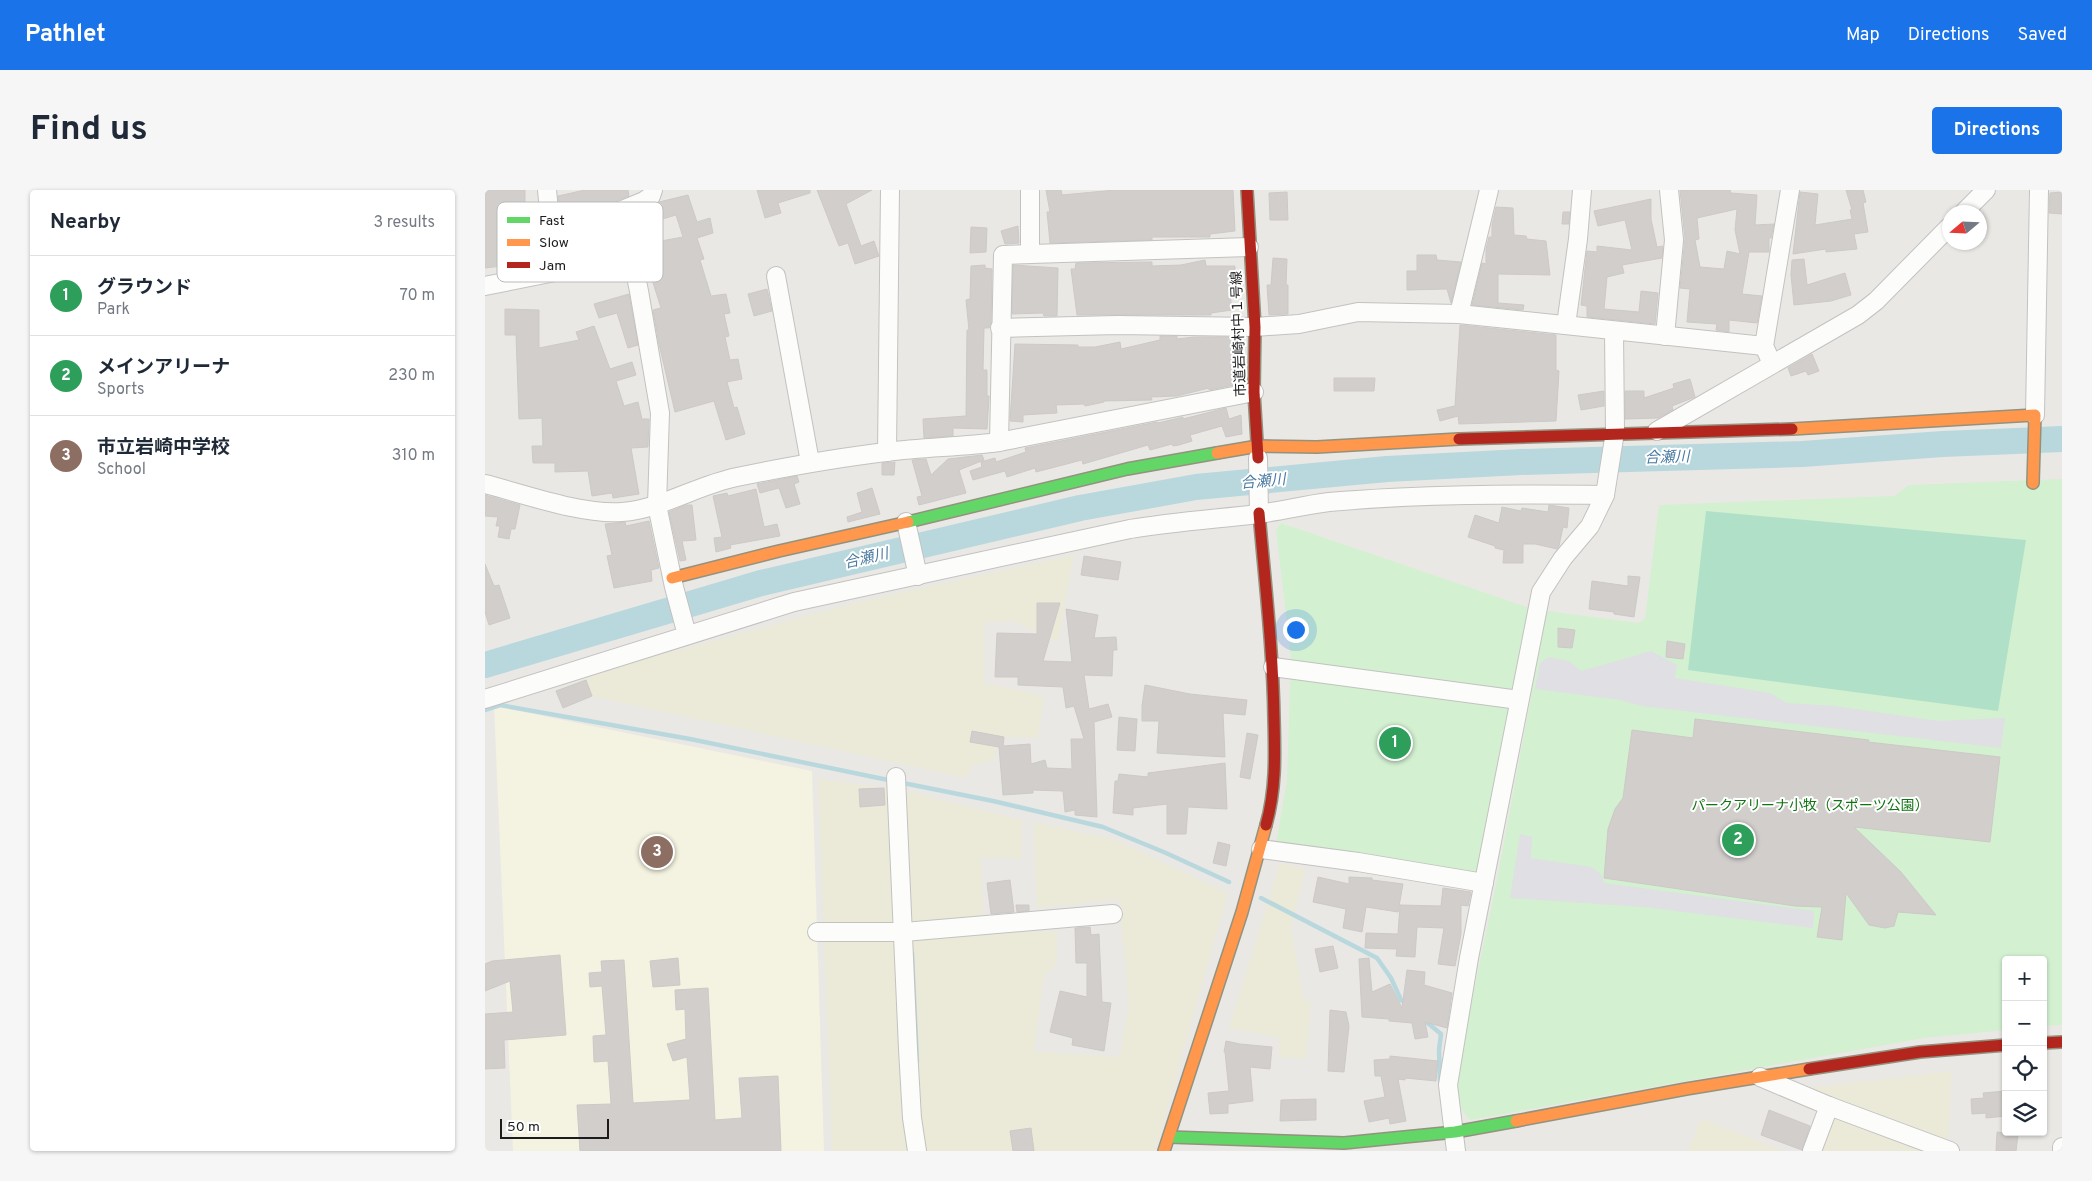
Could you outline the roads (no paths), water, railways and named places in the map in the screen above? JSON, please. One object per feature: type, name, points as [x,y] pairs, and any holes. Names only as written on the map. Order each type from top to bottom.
[{"type":"street","points":[[642,202],[651,196],[653,190]]},
{"type":"street","points":[[887,452],[890,190]]},
{"type":"street","points":[[1030,190],[1030,254]]},
{"type":"street","name":"市道岩崎村中１号線","points":[[1247,190],[1255,327],[1254,392],[1258,452]]},
{"type":"street","points":[[1459,314],[1489,190]]},
{"type":"street","points":[[1566,325],[1578,239],[1582,190]]},
{"type":"street","points":[[1665,336],[1674,240],[1669,190]]},
{"type":"street","points":[[1773,364],[1763,346],[1790,190]]},
{"type":"street","points":[[1971,205],[1986,190]]},
{"type":"street","points":[[2033,483],[2039,190]]},
{"type":"street","points":[[1654,433],[1858,315],[1876,301],[1942,234]]},
{"type":"street","points":[[999,442],[1003,255],[1249,247]]},
{"type":"street","points":[[776,276],[811,462]]},
{"type":"street","points":[[485,286],[505,282]]},
{"type":"street","points":[[637,282],[660,413],[657,505],[673,582],[686,630]]},
{"type":"street","points":[[1000,328],[1117,325],[1255,327],[1299,324],[1358,312],[1459,314],[1763,346]]},
{"type":"street","points":[[1456,1151],[1449,1085],[1469,958],[1541,592],[1563,558],[1590,526],[1605,492],[1615,432],[1614,331]]},
{"type":"street","points":[[485,484],[593,511],[622,512],[657,505],[728,479],[811,462],[887,452],[961,447],[999,442],[1254,392]]},
{"type":"street","points":[[673,582],[779,551],[1127,469],[1258,452],[1485,437],[1818,428],[2035,417]]},
{"type":"street","points":[[1164,1151],[1242,912],[1261,850],[1272,804],[1275,768],[1273,667],[1259,513],[1258,452]]},
{"type":"street","points":[[485,699],[686,630],[794,602],[1130,529],[1259,513],[1327,502],[1385,498],[1605,492]]},
{"type":"street","points":[[906,522],[918,576]]},
{"type":"street","points":[[1273,667],[1519,700]]},
{"type":"street","points":[[896,777],[911,932],[912,1118],[917,1151]]},
{"type":"street","points":[[1261,850],[1358,862],[1484,884]]},
{"type":"street","points":[[817,932],[911,932],[1113,914]]},
{"type":"street","points":[[2047,1043],[2062,1042]]},
{"type":"street","points":[[1169,1137],[1344,1143],[1455,1132],[1759,1077],[1911,1053],[2002,1045]]},
{"type":"street","points":[[1759,1077],[1829,1106],[1950,1151]]},
{"type":"street","points":[[1812,1151],[1829,1106]]},
{"type":"waterway","name":"合瀬川","points":[[485,665],[761,583],[1080,508],[1196,487],[1387,469],[1521,462],[1802,454],[1943,444],[2062,439]]},
{"type":"waterway","points":[[485,710],[500,705],[690,739],[893,781]]},
{"type":"waterway","points":[[903,783],[993,801],[1103,827],[1229,882]]},
{"type":"waterway","points":[[1261,898],[1377,958],[1391,978],[1401,1000],[1406,1003]]},
{"type":"waterway","points":[[912,953],[917,1062]]},
{"type":"waterway","points":[[1423,1019],[1441,1034],[1439,1050],[1440,1081]]},
{"type":"place","name":"グラウンド","points":[[1395,743]]},
{"type":"place","name":"メインアリーナ","points":[[1738,840]]},
{"type":"place","name":"市立岩崎中学校","points":[[657,852]]},
{"type":"park label","name":"パークアリーナ小牧（スポーツ公園）","points":[[1810,805]]}]
